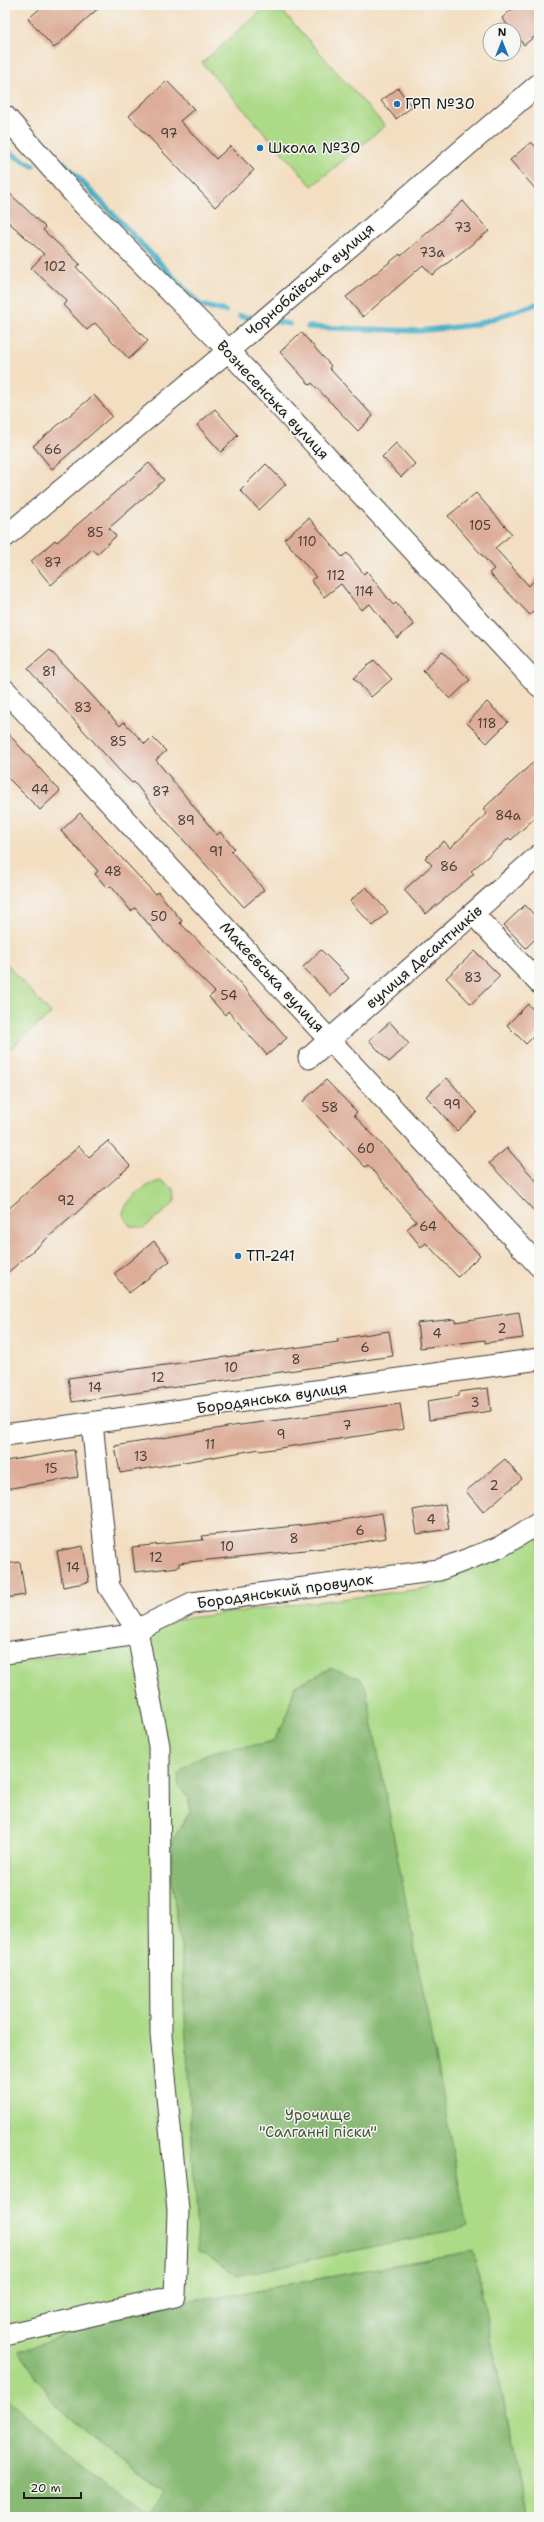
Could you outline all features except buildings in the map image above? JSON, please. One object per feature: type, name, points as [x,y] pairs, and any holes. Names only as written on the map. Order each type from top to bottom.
[{"type":"street","name":"Чорнобаївська вулиця","points":[[5,537],[228,352],[537,90]]},
{"type":"street","name":"Вознесенська вулиця","points":[[5,116],[84,205],[228,352],[539,686]]},
{"type":"street","name":"Макеєвська вулиця","points":[[5,690],[539,1266]]},
{"type":"street","name":"вулиця Десантників","points":[[309,1058],[539,855]]},
{"type":"street","points":[[473,914],[539,983]]},
{"type":"street","name":"Бородянська вулиця","points":[[5,1435],[539,1359]]},
{"type":"street","points":[[5,2335],[175,2296],[178,2210],[161,2035],[159,1746],[137,1630],[110,1587],[92,1423]]},
{"type":"street","name":"Бородянський провулок","points":[[5,1653],[124,1636],[192,1603],[439,1570],[500,1547],[539,1523]]},
{"type":"green space","points":[[268,5],[277,5],[385,126],[312,186],[202,63]]},
{"type":"green space","points":[[5,962],[51,1014],[5,1053],[5,1027],[8,1023],[5,1021]]},
{"type":"green space","points":[[161,1181],[174,1189],[175,1199],[173,1204],[144,1228],[130,1226],[123,1214],[128,1203],[149,1185]]},
{"type":"green space","points":[[539,1535],[539,2517],[527,2517],[473,2251],[230,2295],[147,2306],[56,2406],[164,2492],[151,2513],[85,2470],[5,2396],[5,1665],[127,1643],[179,1619],[429,1588]],"holes":[[[295,1686],[189,2081],[181,1947],[170,1866],[182,1824],[191,1811],[188,1795],[255,1746],[273,1741],[285,1721]]]},
{"type":"green space","name":"Урочище \"Салганні піски\"","points":[[331,1668],[360,1678],[366,1689],[467,2227],[238,2275],[198,2251],[181,1947],[170,1866],[173,1840],[191,1811],[188,1796],[179,1786],[178,1775],[188,1765],[210,1753],[273,1741],[285,1721],[295,1686]]},
{"type":"green space","points":[[473,2251],[527,2517],[5,2517],[5,2396],[85,2470],[151,2512],[164,2492],[56,2406],[19,2351],[147,2306],[230,2295]]},
{"type":"waterway","points":[[5,150],[33,166]]},
{"type":"waterway","points":[[64,163],[200,305],[225,311]]},
{"type":"waterway","points":[[308,327],[418,331],[474,325],[539,303]]},
{"type":"waterway","points":[[240,316],[255,318]]},
{"type":"waterway","points":[[274,321],[289,324]]},
{"type":"place","name":"ГРП №30","points":[[397,104]]},
{"type":"place","name":"Школа №30","points":[[260,148]]},
{"type":"place","name":"ТП-241","points":[[238,1256]]}]
